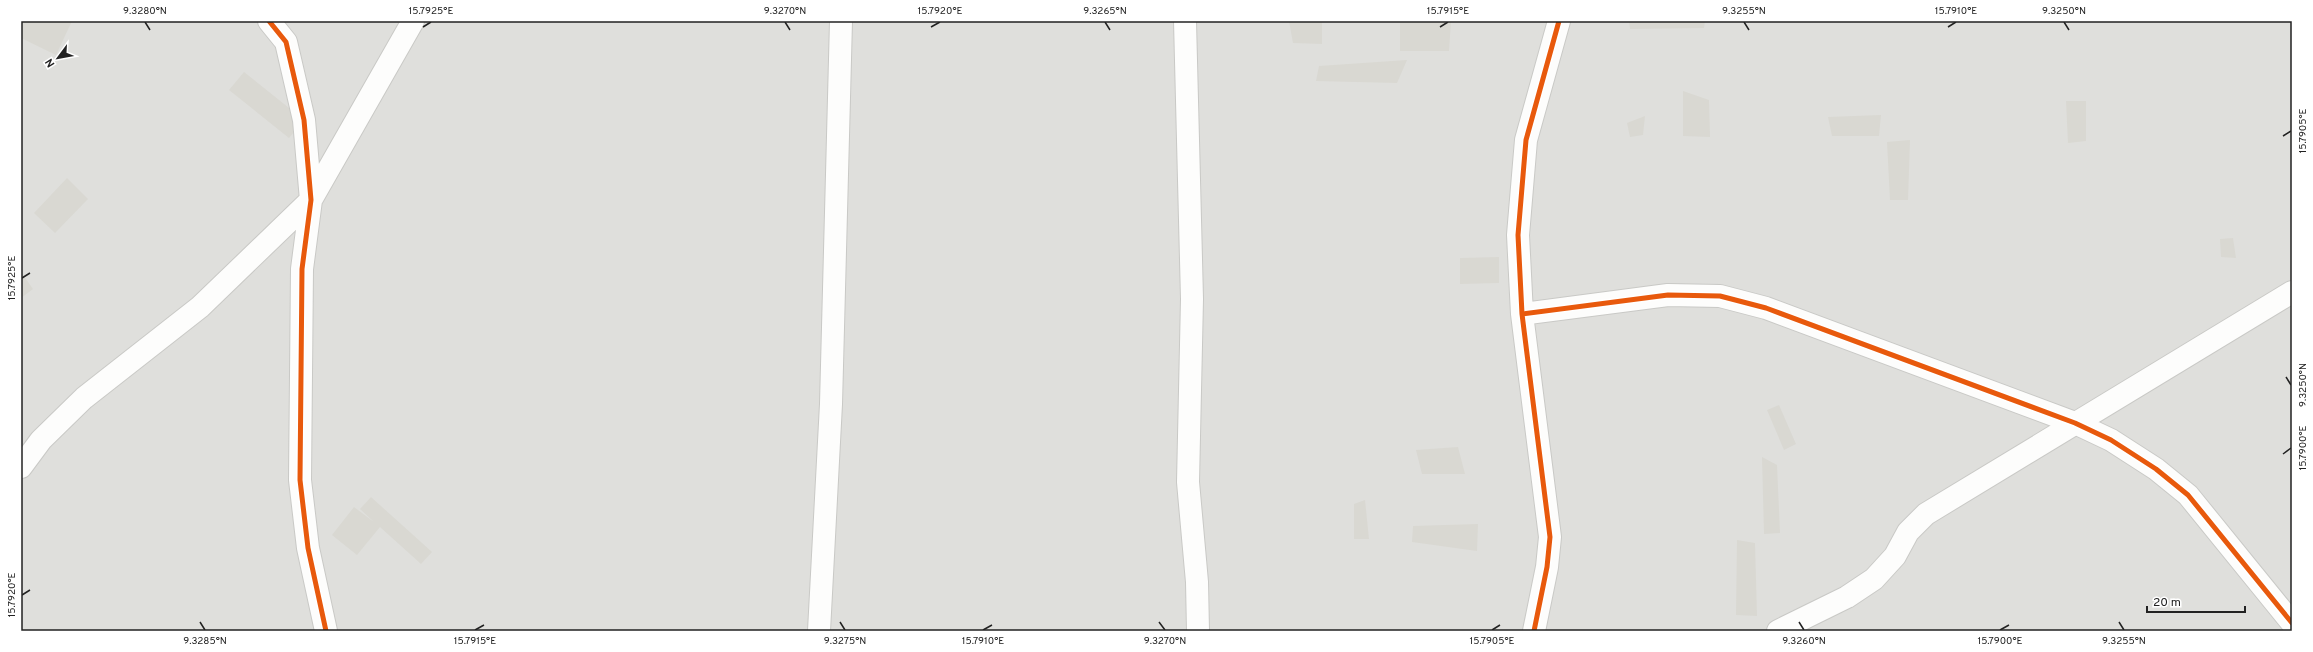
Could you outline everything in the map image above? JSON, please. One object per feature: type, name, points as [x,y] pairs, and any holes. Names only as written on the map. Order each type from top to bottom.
[{"type":"street","points":[[269,21],[286,42],[304,120],[311,200],[302,269],[300,480],[308,548],[326,631]]},
{"type":"street","points":[[21,467],[41,440],[84,398],[200,307],[311,200],[413,21]]},
{"type":"street","points":[[819,631],[831,396],[840,21]]},
{"type":"street","points":[[1185,21],[1192,299],[1188,482],[1197,582],[1198,631]]},
{"type":"street","points":[[1534,631],[1547,567],[1550,537],[1522,314],[1518,235],[1526,140],[1559,21]]},
{"type":"street","points":[[1778,631],[1847,597],[1874,579],[1895,556],[1908,532],[1926,514],[2292,292]]},
{"type":"street","points":[[1522,314],[1668,295],[1720,296],[1766,308],[2075,423],[2110,440],[2156,469],[2188,495],[2292,623]]},
{"type":"shaded area","points":[[21,21],[2292,21],[2292,631],[21,631]]},
{"type":"building","points":[[21,21],[72,21],[56,55],[21,38]]},
{"type":"building","points":[[1289,21],[1322,21],[1322,44],[1293,43]]},
{"type":"building","points":[[1400,21],[1451,21],[1449,51],[1400,51]]},
{"type":"building","points":[[1629,21],[1705,21],[1704,28],[1630,29]]},
{"type":"building","points":[[1407,60],[1397,83],[1316,81],[1319,66]]},
{"type":"building","points":[[244,72],[304,120],[289,138],[229,90]]},
{"type":"building","points":[[1683,91],[1709,100],[1710,137],[1683,136]]},
{"type":"building","points":[[2066,101],[2086,101],[2086,141],[2068,143]]},
{"type":"building","points":[[1881,115],[1879,136],[1832,136],[1828,117]]},
{"type":"building","points":[[1645,116],[1643,135],[1630,137],[1627,123]]},
{"type":"building","points":[[1910,140],[1908,200],[1890,200],[1887,142]]},
{"type":"building","points":[[67,178],[88,199],[55,233],[34,213]]},
{"type":"building","points":[[2233,238],[2236,258],[2221,257],[2220,239]]},
{"type":"building","points":[[1499,257],[1499,283],[1460,284],[1460,258]]},
{"type":"building","points":[[21,272],[33,289],[21,298]]},
{"type":"building","points":[[1779,405],[1796,444],[1784,450],[1767,410]]},
{"type":"building","points":[[1458,447],[1465,474],[1422,474],[1416,450]]},
{"type":"building","points":[[1762,457],[1777,465],[1780,533],[1764,534]]},
{"type":"building","points":[[371,497],[432,552],[421,564],[380,527],[357,555],[332,535],[354,507],[374,522],[360,509]]},
{"type":"building","points":[[1365,500],[1369,539],[1354,539],[1354,504]]},
{"type":"building","points":[[1478,524],[1477,551],[1412,542],[1413,526]]},
{"type":"building","points":[[1737,540],[1755,543],[1757,616],[1736,615]]},
{"type":"cycle path","points":[[269,21],[286,42],[304,120],[311,200],[302,269],[300,480],[308,548],[326,631]]},
{"type":"cycle path","points":[[1534,631],[1547,567],[1550,537],[1522,314],[1518,235],[1526,140],[1559,21]]},
{"type":"cycle path","points":[[1522,314],[1668,295],[1720,296],[1766,308],[2075,423],[2111,440],[2156,469],[2188,495],[2292,623]]}]
